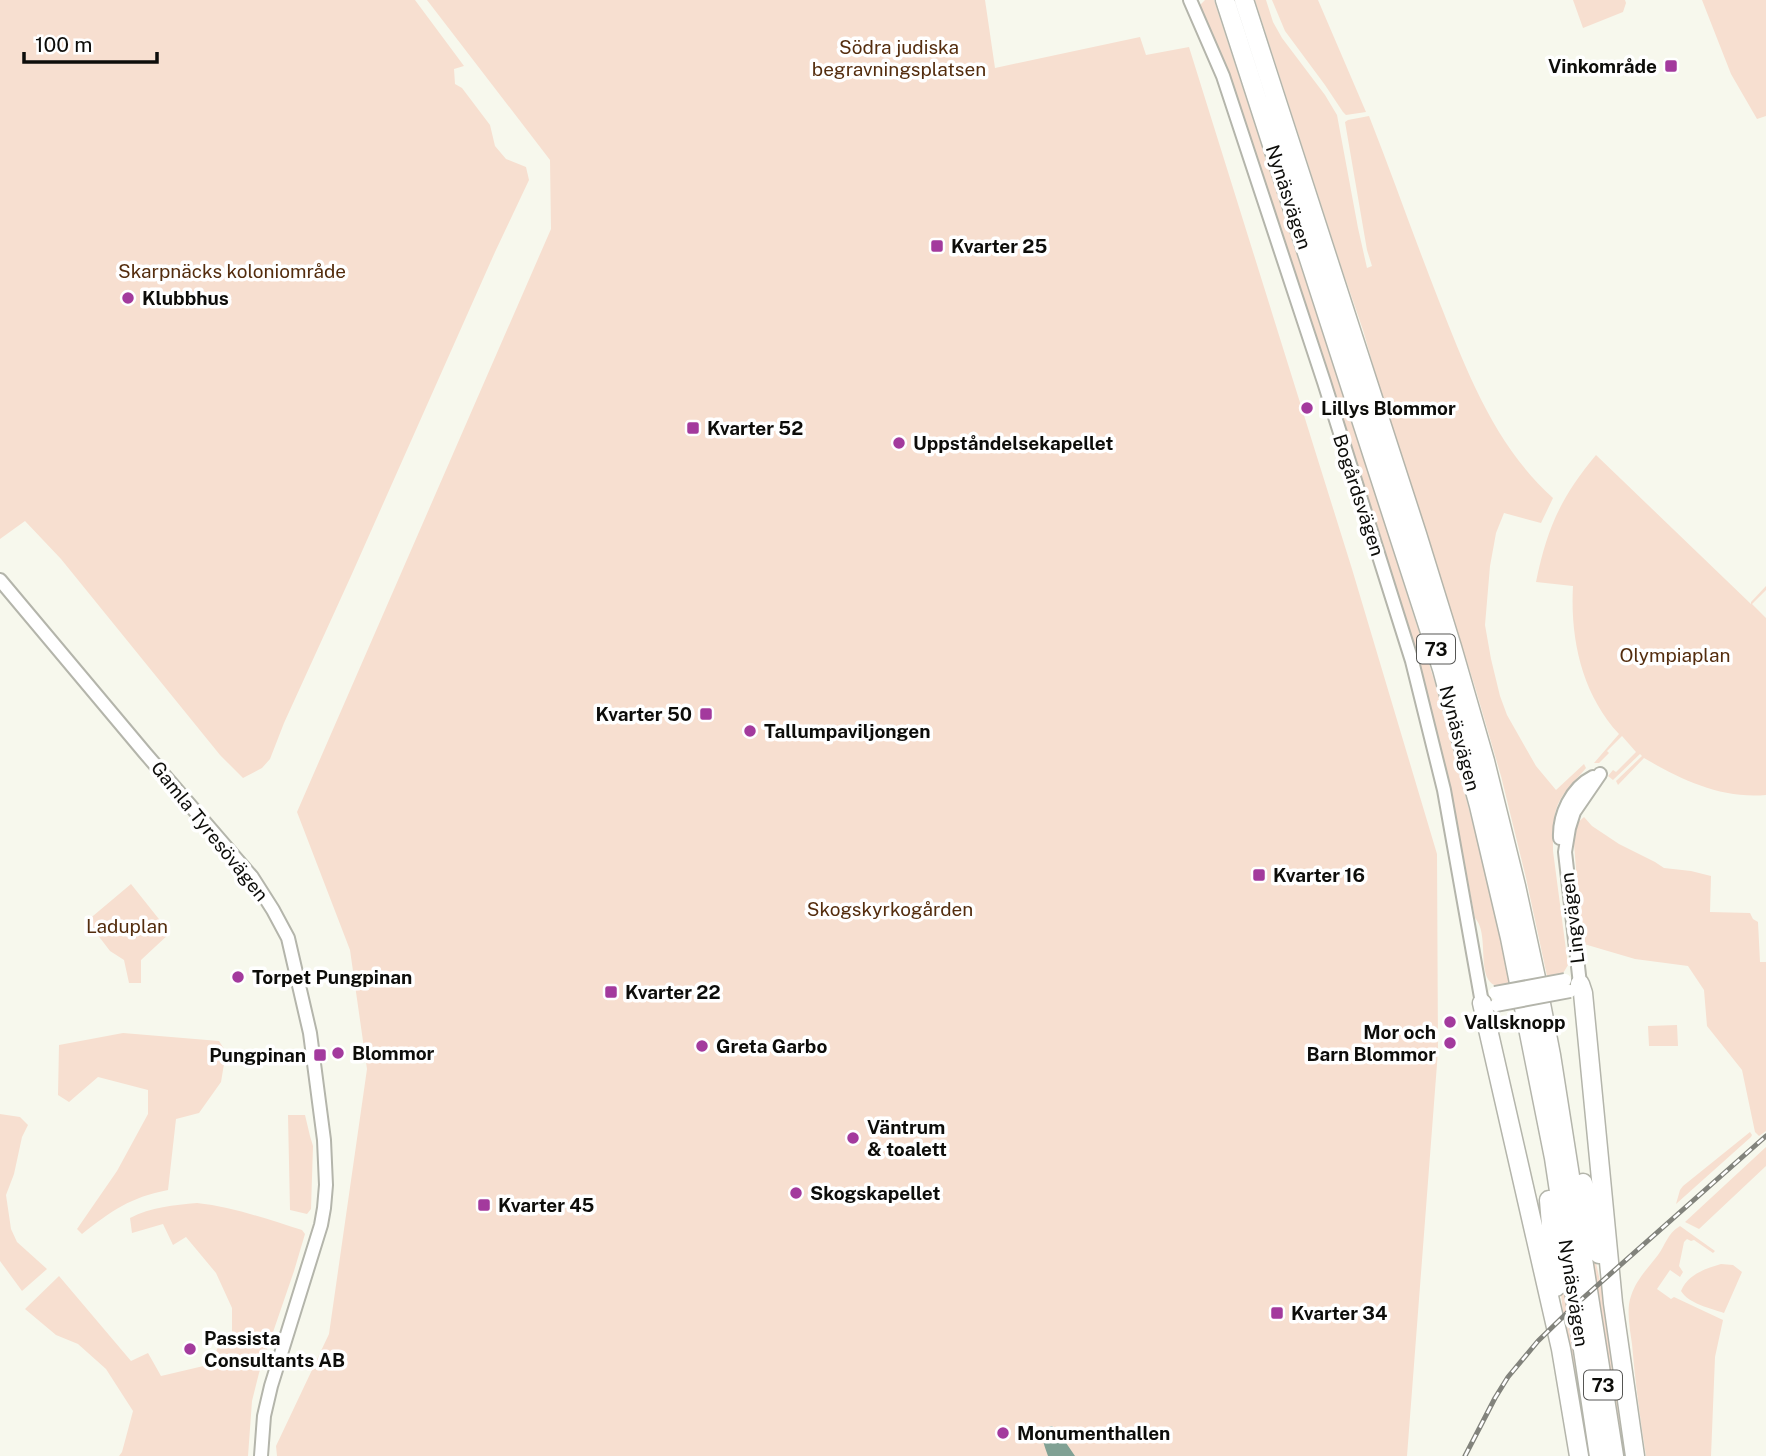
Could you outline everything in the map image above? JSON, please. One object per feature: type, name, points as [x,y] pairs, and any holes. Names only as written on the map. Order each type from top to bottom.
[{"type":"highway","name":"Nynäsvägen","points":[[1225,0],[1442,669],[1479,806],[1510,938],[1554,1158],[1599,1456]]},
{"type":"highway","name":"Nynäsvägen","points":[[1244,0],[1413,521],[1485,761],[1516,886],[1551,1055],[1614,1456]]},
{"type":"highway","points":[[1572,985],[1583,993],[1616,1326],[1635,1456]]},
{"type":"highway","points":[[1491,1000],[1561,1349],[1578,1456]]},
{"type":"highway","points":[[1529,1030],[1531,1067],[1548,1175],[1561,1349]]},
{"type":"highway","points":[[1551,1055],[1569,1119],[1616,1326]]},
{"type":"street","name":"Bogårdsvägen","points":[[1190,0],[1223,76],[1320,369],[1412,661],[1491,1000]]},
{"type":"street","name":"Gamla Tyresövägen","points":[[0,580],[252,877],[288,938],[310,1032],[324,1140],[326,1185],[321,1225],[271,1386],[264,1416],[261,1456]]},
{"type":"street","name":"Lingvägen","points":[[1491,1000],[1572,985],[1565,852],[1574,812],[1600,774],[1587,780],[1564,810],[1560,842],[1565,852]]},
{"type":"green space","name":"Skarpnäcks koloniområde","points":[[0,0],[415,0],[464,66],[454,69],[455,84],[462,88],[490,125],[495,146],[506,159],[526,167],[529,180],[270,759],[262,768],[243,778],[220,755],[61,559],[25,521],[0,539]]},
{"type":"green space","name":"Skogskyrkogården","points":[[427,0],[985,0],[995,68],[1140,37],[1146,55],[1189,47],[1352,569],[1437,854],[1438,1051],[1407,1456],[277,1456],[276,1446],[329,1334],[367,1069],[350,950],[297,812],[551,229],[550,160]]},
{"type":"green space","points":[[1205,0],[1214,0],[1437,689],[1483,862],[1511,985],[1498,986],[1490,982],[1486,974],[1480,927],[1475,918],[1449,782],[1423,680],[1372,516],[1198,7]]},
{"type":"green space","points":[[1255,0],[1266,0],[1282,38],[1337,115],[1367,268],[1372,266],[1345,122],[1369,116],[1472,381],[1499,432],[1533,478],[1553,498],[1541,523],[1504,513],[1496,533],[1490,566],[1485,625],[1500,696],[1507,715],[1536,766],[1556,790],[1584,764],[1586,768],[1560,800],[1554,818],[1553,851],[1568,965],[1562,975],[1549,978],[1547,976],[1501,776],[1475,687],[1387,414],[1363,330]]},
{"type":"green space","points":[[1272,0],[1318,0],[1366,112],[1346,115],[1343,112],[1285,31]]},
{"type":"green space","points":[[1573,0],[1625,0],[1626,3],[1623,12],[1583,28]]},
{"type":"green space","points":[[1702,0],[1766,0],[1766,116],[1757,119],[1731,74]]},
{"type":"green space","name":"Olympiaplan","points":[[1596,455],[1751,604],[1766,586],[1766,590],[1752,604],[1766,618],[1766,795],[1718,791],[1673,774],[1644,758],[1618,785],[1616,781],[1642,756],[1640,754],[1613,780],[1608,776],[1613,770],[1616,772],[1636,752],[1622,736],[1599,763],[1594,763],[1619,734],[1596,701],[1581,665],[1576,646],[1573,586],[1536,582],[1545,545],[1557,514],[1573,485]]},
{"type":"green space","points":[[1584,817],[1592,826],[1619,844],[1664,868],[1711,876],[1710,912],[1750,913],[1758,922],[1760,962],[1766,962],[1766,1131],[1759,1136],[1755,1132],[1742,1070],[1707,1026],[1704,990],[1688,966],[1635,959],[1584,944],[1573,831],[1575,825]]},
{"type":"green space","name":"Laduplan","points":[[131,884],[170,933],[141,960],[141,983],[129,983],[124,960],[110,951],[87,921]]},
{"type":"green space","points":[[1677,1025],[1678,1046],[1649,1046],[1648,1026]]},
{"type":"green space","points":[[123,1033],[219,1041],[226,1052],[221,1082],[199,1113],[176,1119],[168,1190],[122,1206],[82,1234],[77,1229],[117,1171],[148,1114],[148,1090],[98,1077],[69,1102],[58,1095],[59,1045]]},
{"type":"green space","points":[[0,1114],[20,1117],[28,1125],[22,1137],[14,1174],[6,1195],[11,1229],[17,1242],[47,1269],[22,1291],[0,1261]]},
{"type":"green space","points":[[288,1115],[305,1115],[313,1146],[311,1209],[307,1214],[290,1210]]},
{"type":"green space","points":[[1750,1132],[1751,1137],[1676,1204],[1683,1186]]},
{"type":"green space","points":[[1766,1147],[1766,1166],[1699,1229],[1685,1222]]},
{"type":"green space","points":[[197,1203],[250,1214],[302,1230],[305,1234],[259,1373],[252,1401],[248,1456],[119,1456],[133,1411],[106,1369],[78,1344],[56,1335],[25,1309],[59,1276],[131,1361],[148,1353],[161,1376],[212,1364],[217,1349],[232,1332],[232,1308],[216,1273],[186,1237],[173,1245],[163,1224],[132,1233],[130,1218],[154,1209]]},
{"type":"green space","points":[[1680,1226],[1715,1251],[1713,1253],[1694,1240],[1687,1239],[1679,1266],[1683,1272],[1680,1277],[1670,1270],[1657,1289],[1671,1299],[1674,1297],[1723,1320],[1715,1357],[1711,1456],[1646,1456],[1629,1326],[1630,1301],[1639,1279],[1669,1236]]},
{"type":"green space","points":[[1594,1254],[1609,1321],[1629,1456],[1622,1456],[1590,1255]]},
{"type":"green space","points":[[1561,1259],[1592,1456],[1584,1456],[1576,1407],[1560,1285],[1558,1260]]},
{"type":"green space","points":[[1721,1264],[1733,1265],[1742,1272],[1724,1313],[1694,1302],[1681,1291],[1693,1276]]},
{"type":"shaded area","points":[[1052,1426],[1075,1456],[1048,1456],[1043,1435],[1045,1428]]},
{"type":"railway","points":[[1465,1456],[1508,1377],[1538,1341],[1766,1136]]},
{"type":"place","name":"Vinkområde","points":[[1671,66]]},
{"type":"place","name":"Kvarter 25","points":[[937,246]]},
{"type":"place","name":"Klubbhus","points":[[128,298]]},
{"type":"place","name":"Lillys Blommor","points":[[1307,408]]},
{"type":"place","name":"Kvarter 52","points":[[693,428]]},
{"type":"place","name":"Uppståndelsekapellet","points":[[899,443]]},
{"type":"place","name":"Kvarter 50","points":[[706,714]]},
{"type":"place","name":"Tallumpaviljongen","points":[[750,731]]},
{"type":"place","name":"Kvarter 16","points":[[1259,875]]},
{"type":"place","name":"Torpet Pungpinan","points":[[238,977]]},
{"type":"place","name":"Kvarter 22","points":[[611,992]]},
{"type":"place","name":"Vallsknopp","points":[[1450,1022]]},
{"type":"place","name":"Mor och Barn Blommor","points":[[1450,1043]]},
{"type":"place","name":"Greta Garbo","points":[[702,1046]]},
{"type":"place","name":"Blommor","points":[[338,1053]]},
{"type":"place","name":"Pungpinan","points":[[320,1055]]},
{"type":"place","name":"Väntrum & toalett","points":[[853,1138]]},
{"type":"place","name":"Skogskapellet","points":[[796,1193]]},
{"type":"place","name":"Kvarter 45","points":[[484,1205]]},
{"type":"place","name":"Kvarter 34","points":[[1277,1313]]},
{"type":"place","name":"Passista Consultants AB","points":[[190,1349]]},
{"type":"place","name":"Monumenthallen","points":[[1003,1433]]},
{"type":"park label","name":"Södra judiska begravningsplatsen","points":[[899,58]]}]
